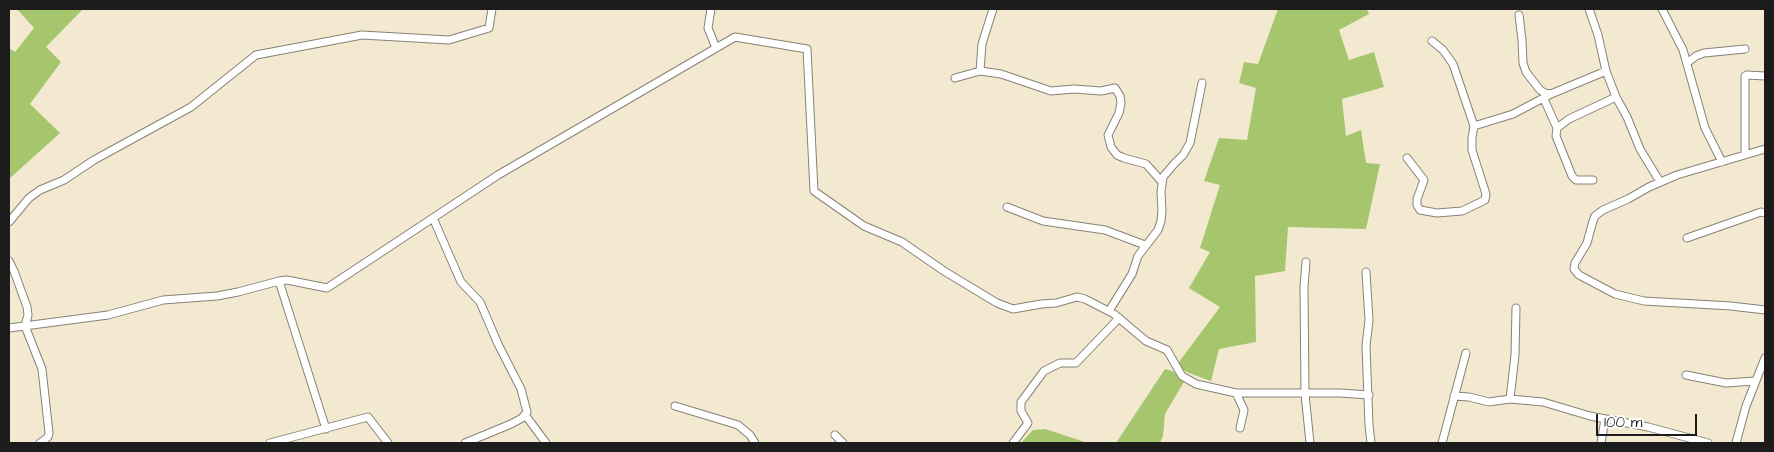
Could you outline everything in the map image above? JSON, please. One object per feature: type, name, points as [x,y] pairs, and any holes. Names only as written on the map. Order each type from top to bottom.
[{"type":"street","points":[[9,222],[29,198],[40,190],[64,180],[94,160],[192,107],[256,55],[362,35],[449,40],[488,28],[492,9]]},
{"type":"street","points":[[711,9],[708,28],[716,48]]},
{"type":"street","points":[[980,70],[982,44],[993,9]]},
{"type":"street","points":[[1589,9],[1598,35],[1606,71],[1616,97],[1627,117],[1640,150],[1660,182]]},
{"type":"street","points":[[1662,9],[1677,36],[1687,63],[1705,128],[1722,162]]},
{"type":"street","points":[[1519,14],[1523,63],[1526,72],[1540,90],[1545,94],[1551,94]]},
{"type":"street","points":[[9,328],[108,314],[163,300],[231,294],[278,281],[287,280],[327,288],[498,175],[735,37],[807,49],[814,191],[864,226],[902,242],[944,271],[1005,307],[1013,309],[1056,303],[1077,297],[1085,298],[1109,311],[1146,341],[1167,350],[1178,369],[1188,381],[1196,384],[1236,393],[1340,393],[1369,395]]},
{"type":"street","points":[[1407,158],[1424,180],[1417,199],[1417,205],[1420,210],[1451,213],[1462,211],[1485,200],[1486,194],[1472,150],[1474,126],[1453,64],[1443,50],[1432,41]]},
{"type":"street","points":[[1687,63],[1704,53],[1745,49]]},
{"type":"street","points":[[955,78],[980,70],[1001,74],[1051,91],[1074,89],[1101,91],[1115,88],[1120,96],[1121,103],[1119,113],[1108,135],[1111,147],[1117,155],[1146,164],[1162,182]]},
{"type":"street","points":[[1474,126],[1513,114],[1551,94],[1606,71]]},
{"type":"street","points":[[1745,155],[1745,76],[1765,76]]},
{"type":"street","points":[[1109,311],[1126,285],[1138,256],[1158,230],[1161,221],[1163,177],[1183,155],[1190,143],[1202,83]]},
{"type":"street","points":[[1556,128],[1569,119],[1616,97]]},
{"type":"street","points":[[1544,99],[1573,178],[1580,181],[1593,180]]},
{"type":"street","points":[[1765,141],[1764,149],[1696,168],[1660,182],[1595,216],[1584,250],[1575,263],[1574,269],[1575,272],[1616,294],[1644,302],[1718,305],[1765,310]]},
{"type":"street","points":[[1007,207],[1044,221],[1105,230],[1145,245]]},
{"type":"street","points":[[1687,238],[1765,212]]},
{"type":"street","points":[[434,218],[461,282],[480,302],[498,344],[522,389],[527,412],[526,416],[546,443]]},
{"type":"street","points":[[9,261],[28,310],[25,326],[42,369],[49,433],[48,437],[40,443]]},
{"type":"street","points":[[1306,262],[1304,288],[1305,394],[1310,443]]},
{"type":"street","points":[[1366,272],[1370,320],[1366,346],[1371,443]]},
{"type":"street","points":[[278,281],[326,429]]},
{"type":"street","points":[[1510,399],[1515,355],[1516,308]]},
{"type":"street","points":[[1013,443],[1028,423],[1022,411],[1021,402],[1044,371],[1060,363],[1076,363],[1118,318]]},
{"type":"street","points":[[1442,443],[1466,353]]},
{"type":"street","points":[[1734,443],[1755,381],[1765,358]]},
{"type":"street","points":[[1686,375],[1726,383],[1755,381]]},
{"type":"street","points":[[1236,393],[1244,410],[1240,428]]},
{"type":"street","points":[[1454,396],[1469,397],[1489,402],[1510,399],[1543,402],[1605,419],[1648,427],[1708,443]]},
{"type":"street","points":[[675,406],[738,425],[750,435],[755,443]]},
{"type":"street","points":[[465,443],[526,416]]},
{"type":"street","points":[[270,443],[289,441],[368,417],[388,443]]},
{"type":"street","points":[[1601,443],[1605,419]]},
{"type":"street","points":[[835,435],[843,443]]},
{"type":"green space","points":[[17,9],[83,9],[46,47],[61,62],[30,104],[60,133],[9,179],[9,48],[15,52],[34,28]]},
{"type":"green space","points":[[1278,9],[1367,9],[1369,14],[1339,30],[1349,60],[1374,52],[1384,87],[1342,99],[1346,136],[1361,130],[1366,163],[1380,164],[1366,229],[1288,227],[1285,271],[1255,276],[1256,342],[1219,349],[1211,381],[1176,366],[1220,307],[1189,288],[1210,252],[1200,248],[1220,185],[1204,181],[1219,138],[1247,140],[1256,88],[1239,83],[1244,62],[1258,64]]},
{"type":"green space","points":[[1165,369],[1172,371],[1185,380],[1165,414],[1163,436],[1160,443],[1116,443]]},
{"type":"green space","points":[[1045,429],[1088,443],[1021,443],[1033,430]]}]
